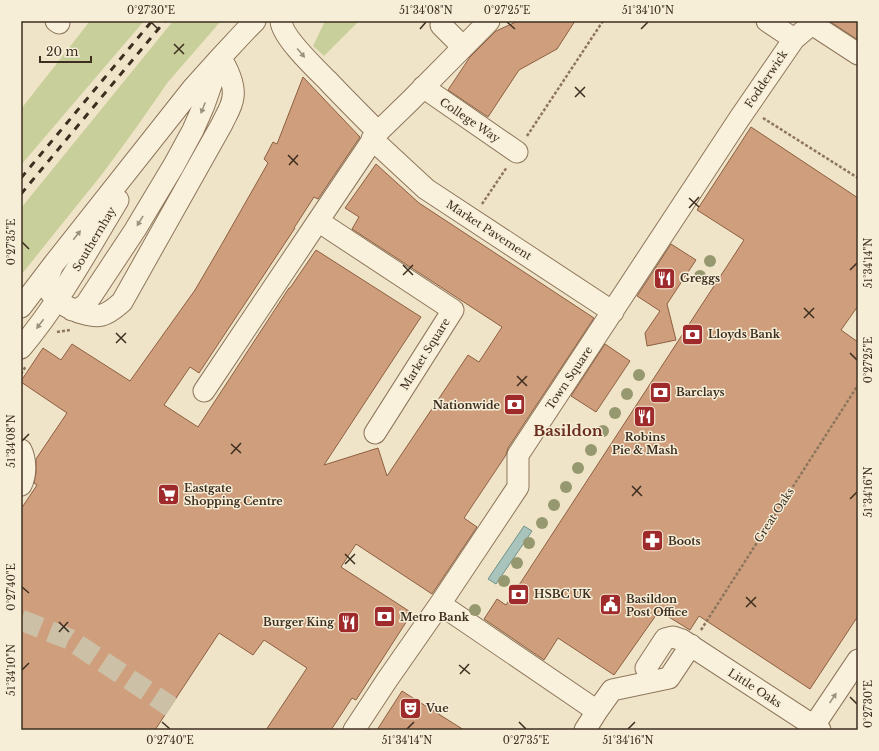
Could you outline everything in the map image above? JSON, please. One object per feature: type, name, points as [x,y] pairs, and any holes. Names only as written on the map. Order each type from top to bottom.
[{"type":"street","name":"Southernhay","points":[[21,307],[198,83],[255,21]]},
{"type":"street","name":"Market Pavement","points":[[280,21],[286,35],[306,59],[353,107],[375,135],[426,189],[612,312]]},
{"type":"street","points":[[204,391],[375,135],[489,21]]},
{"type":"street","name":"Fodderwick","points":[[767,21],[794,38]]},
{"type":"street","name":"Fodderwick","points":[[748,117],[794,38],[812,24],[858,54]]},
{"type":"street","points":[[441,25],[463,47]]},
{"type":"street","points":[[53,265],[48,277],[48,287],[52,295],[67,313],[93,316],[102,315],[122,302],[230,108],[234,96],[231,81],[227,68],[220,58]]},
{"type":"street","points":[[67,313],[82,308],[86,304],[135,230],[174,165],[193,130],[204,105],[220,58]]},
{"type":"street","name":"College Way","points":[[423,87],[516,152]]},
{"type":"street","name":"Town Square","points":[[354,730],[518,487],[518,455],[612,312],[748,117]]},
{"type":"street","name":"Southernhay","points":[[25,355],[41,324],[67,313],[162,127]]},
{"type":"street","name":"Market Square","points":[[318,221],[453,310],[375,433]]},
{"type":"street","points":[[21,450],[23,453],[25,469],[21,485]]},
{"type":"street","points":[[440,604],[597,711]]},
{"type":"street","name":"Little Oaks","points":[[646,668],[665,639],[673,637],[682,640],[815,729]]},
{"type":"street","points":[[585,730],[612,690],[669,678],[691,645]]},
{"type":"street","points":[[815,729],[858,660]]},
{"type":"path","points":[[472,219],[603,21]]},
{"type":"path","points":[[748,117],[858,178]]},
{"type":"path","points":[[53,334],[68,330],[67,313]]},
{"type":"path","points":[[21,374],[25,355]]},
{"type":"path","name":"Great Oaks","points":[[691,645],[858,385]]},
{"type":"green space","points":[[90,21],[144,21],[21,165],[21,109]]},
{"type":"green space","points":[[173,21],[221,21],[168,82],[103,173],[21,275],[21,208]]},
{"type":"green space","points":[[325,21],[359,21],[324,56],[313,46]]},
{"type":"water","points":[[524,526],[532,531],[496,584],[488,579]]},
{"type":"building","points":[[518,21],[575,21],[557,49],[519,70],[488,117],[448,90],[470,57],[496,31]]},
{"type":"building","points":[[829,21],[858,21],[858,40]]},
{"type":"building","points":[[303,77],[360,137],[318,199],[314,197],[199,373],[190,367],[164,405],[198,427],[289,288],[316,250],[421,317],[324,465],[378,448],[387,476],[468,355],[479,362],[502,327],[352,229],[359,217],[345,208],[376,164],[419,203],[594,318],[508,448],[506,455],[464,518],[477,527],[432,594],[356,544],[341,567],[412,613],[356,700],[352,698],[331,730],[266,730],[307,668],[264,640],[253,655],[219,633],[155,730],[21,730],[21,509],[37,485],[34,483],[36,459],[67,413],[21,381],[43,348],[61,360],[72,344],[130,381],[195,290],[268,163],[264,159],[273,142],[277,144]]},
{"type":"building","points":[[751,127],[858,198],[858,306],[841,330],[858,342],[858,616],[810,689],[699,616],[690,630],[659,611],[614,675],[558,638],[544,660],[484,619],[497,599],[506,605],[744,240],[697,210]]},
{"type":"building","points":[[671,244],[696,260],[667,304],[676,340],[647,346],[645,333],[660,311],[637,296]]},
{"type":"building","points":[[605,344],[630,361],[596,412],[571,396]]},
{"type":"building","name":"Vue","points":[[402,691],[464,730],[377,730]]},
{"type":"tunnel","points":[[21,620],[69,639],[171,707]]},
{"type":"railway","points":[[21,178],[152,21]]},
{"type":"railway","points":[[21,194],[165,21]]},
{"type":"place","name":"Greggs","points":[[665,278]]},
{"type":"place","name":"Lloyds Bank","points":[[693,334]]},
{"type":"place","name":"Barclays","points":[[660,392]]},
{"type":"place","name":"Nationwide","points":[[515,405]]},
{"type":"place","name":"Robins Pie & Mash","points":[[645,417]]},
{"type":"place","name":"Eastgate Shopping Centre","points":[[168,494]]},
{"type":"place","name":"Boots","points":[[652,541]]},
{"type":"place","name":"HSBC UK","points":[[518,594]]},
{"type":"place","name":"Basildon Post Office","points":[[611,605]]},
{"type":"place","name":"Metro Bank","points":[[384,617]]},
{"type":"place","name":"Burger King","points":[[349,622]]},
{"type":"place","name":"Vue","points":[[410,708]]},
{"type":"district","name":"Basildon","points":[[568,431]]}]
